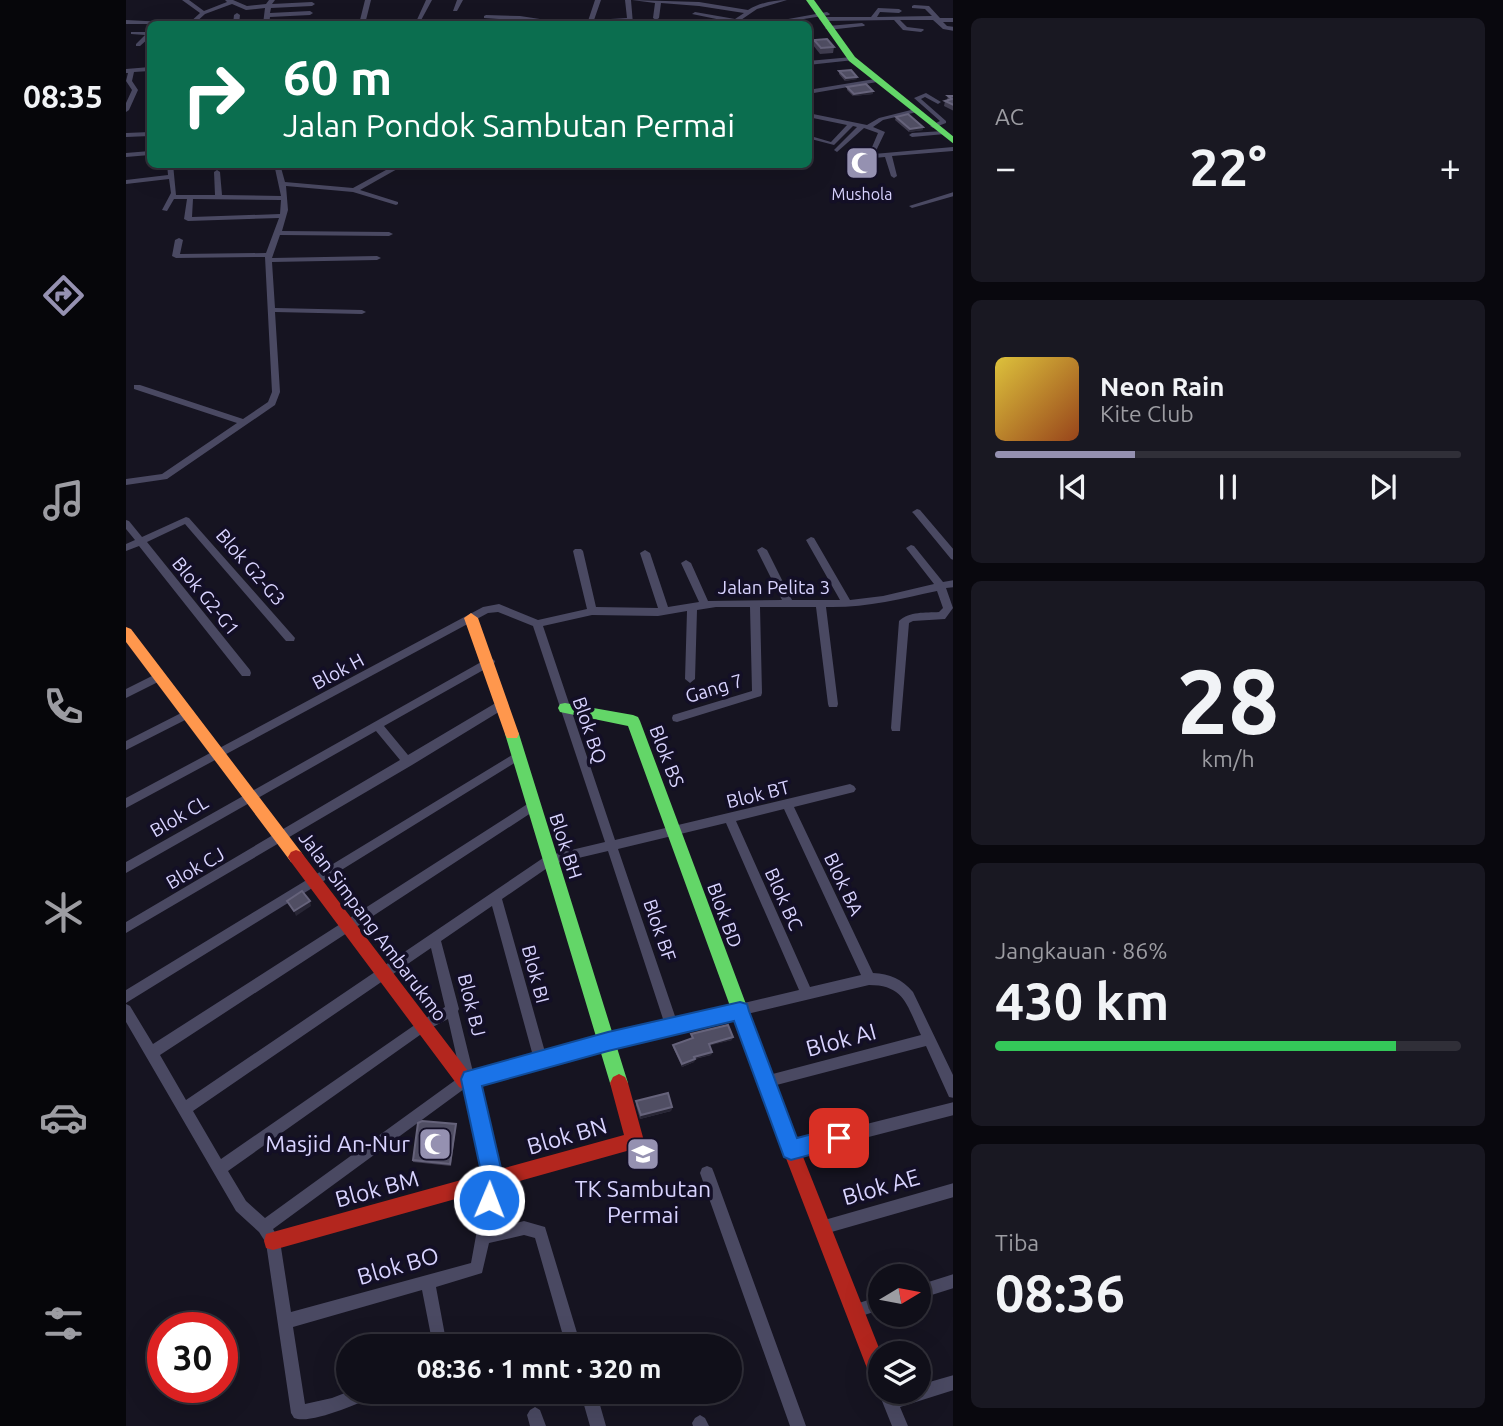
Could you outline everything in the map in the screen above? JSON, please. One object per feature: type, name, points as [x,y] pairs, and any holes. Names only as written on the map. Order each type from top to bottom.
[{"type":"street","points":[[184,0],[202,13]]},
{"type":"street","points":[[363,21],[368,0]]},
{"type":"street","points":[[418,21],[429,0]]},
{"type":"street","points":[[455,10],[460,0]]},
{"type":"street","points":[[592,21],[598,0]]},
{"type":"street","points":[[628,0],[629,21]]},
{"type":"street","points":[[635,0],[699,4],[749,12]]},
{"type":"street","points":[[737,21],[749,12],[784,0]]},
{"type":"street","points":[[810,0],[852,59],[875,81],[943,134]]},
{"type":"street","points":[[194,21],[202,13],[230,1],[246,8],[270,3],[312,4]]},
{"type":"street","points":[[656,18],[657,1]]},
{"type":"street","points":[[266,21],[270,3]]},
{"type":"street","points":[[693,21],[699,4]]},
{"type":"street","points":[[914,6],[928,7],[935,19],[945,28],[953,29]]},
{"type":"street","points":[[823,21],[864,10]]},
{"type":"street","points":[[874,17],[878,10],[899,11]]},
{"type":"street","points":[[267,15],[310,13]]},
{"type":"street","points":[[695,14],[725,21]]},
{"type":"street","points":[[236,21],[237,15]]},
{"type":"street","points":[[486,17],[518,21]]},
{"type":"street","points":[[812,22],[874,17],[953,20]]},
{"type":"street","points":[[896,19],[905,29],[921,30]]},
{"type":"street","points":[[823,21],[862,25]]},
{"type":"street","points":[[126,22],[147,23]]},
{"type":"street","points":[[133,33],[147,34]]},
{"type":"street","points":[[138,45],[147,37]]},
{"type":"street","points":[[812,64],[852,59]]},
{"type":"street","points":[[126,110],[135,90],[129,81],[129,71],[147,69]]},
{"type":"street","points":[[812,89],[875,81]]},
{"type":"street","points":[[938,102],[926,95],[917,98],[944,122],[943,134]]},
{"type":"street","points":[[837,150],[865,126],[880,119],[915,111]]},
{"type":"street","points":[[812,116],[852,123],[882,132],[873,153]]},
{"type":"street","points":[[814,139],[832,144],[852,123]]},
{"type":"street","points":[[126,135],[147,134]]},
{"type":"street","points":[[912,135],[943,134]]},
{"type":"street","points":[[851,158],[873,153],[953,149]]},
{"type":"street","points":[[126,155],[147,153]]},
{"type":"street","points":[[888,154],[894,176]]},
{"type":"street","points":[[165,210],[173,197],[171,168]]},
{"type":"street","points":[[126,482],[164,477],[243,422],[267,409],[276,392],[269,257],[283,216],[284,198],[278,168]]},
{"type":"street","points":[[354,190],[395,168]]},
{"type":"street","points":[[217,172],[219,198]]},
{"type":"street","points":[[126,181],[172,177]]},
{"type":"street","points":[[282,184],[354,190],[396,203]]},
{"type":"street","points":[[912,206],[953,194]]},
{"type":"street","points":[[173,197],[190,200],[284,198]]},
{"type":"street","points":[[190,200],[187,219],[283,216]]},
{"type":"street","points":[[325,234],[330,221]]},
{"type":"street","points":[[275,233],[389,234]]},
{"type":"street","points":[[179,240],[175,255],[377,258]]},
{"type":"street","points":[[271,310],[362,312]]},
{"type":"street","points":[[137,387],[243,422]]},
{"type":"street","points":[[917,512],[953,556]]},
{"type":"street","name":"Blok G2-G3","points":[[140,541],[186,520],[290,638]]},
{"type":"street","name":"Blok G2-G1","points":[[126,523],[246,673]]},
{"type":"street","points":[[811,540],[847,604]]},
{"type":"street","points":[[126,548],[140,541]]},
{"type":"street","points":[[896,728],[903,625],[911,617],[942,616],[947,612],[940,585],[911,548]]},
{"type":"street","points":[[762,550],[789,604]]},
{"type":"street","points":[[578,551],[592,611]]},
{"type":"street","points":[[645,553],[664,611]]},
{"type":"street","points":[[686,563],[705,604]]},
{"type":"street","name":"Jalan Pelita 3","points":[[537,624],[592,611],[664,611],[705,604],[847,604],[883,600],[953,583]]},
{"type":"street","name":"Gang 7","points":[[677,718],[757,693],[755,604]]},
{"type":"street","points":[[821,605],[832,704]]},
{"type":"street","points":[[690,680],[692,606]]},
{"type":"street","points":[[471,618],[496,608],[537,624]]},
{"type":"street","name":"Blok BH","points":[[471,618],[490,661],[517,756],[608,1041]]},
{"type":"street","name":"Blok H","points":[[126,803],[471,618]]},
{"type":"street","name":"Blok BQ","points":[[537,624],[612,846]]},
{"type":"street","points":[[129,641],[219,752]]},
{"type":"street","name":"Blok CL","points":[[126,867],[490,661]]},
{"type":"street","points":[[126,694],[160,676]]},
{"type":"street","name":"Blok CJ","points":[[126,929],[503,704]]},
{"type":"street","name":"Blok BS","points":[[565,708],[633,721],[674,832]]},
{"type":"street","points":[[126,746],[189,713]]},
{"type":"street","points":[[377,724],[408,762]]},
{"type":"street","name":"Jalan Simpang Ambarukmo","points":[[219,752],[383,974],[468,1080]]},
{"type":"street","points":[[126,997],[517,756]]},
{"type":"street","name":"Blok BT","points":[[550,860],[850,789]]},
{"type":"street","name":"Blok BA","points":[[788,804],[869,979]]},
{"type":"street","points":[[153,1052],[533,806]]},
{"type":"street","name":"Blok BC","points":[[730,819],[807,993]]},
{"type":"street","name":"Blok BD","points":[[674,832],[765,1082],[868,1345]]},
{"type":"street","name":"Blok BF","points":[[612,846],[672,1026]]},
{"type":"street","points":[[184,1109],[550,860]]},
{"type":"street","name":"Blok BI","points":[[496,899],[540,1059]]},
{"type":"street","name":"Blok BJ","points":[[435,940],[493,1181]]},
{"type":"street","points":[[264,1227],[468,1080],[608,1041],[869,979],[888,979],[900,985],[909,996],[953,1090]]},
{"type":"street","points":[[219,1169],[423,1026],[453,1009]]},
{"type":"street","points":[[126,1010],[242,1206],[264,1227],[273,1241],[299,1413],[311,1416],[340,1404]]},
{"type":"street","name":"Blok AI","points":[[765,1082],[928,1039]]},
{"type":"street","name":"Blok BN","points":[[493,1181],[635,1141],[608,1041]]},
{"type":"street","points":[[791,1150],[953,1108]]},
{"type":"street","points":[[707,1173],[798,1426]]},
{"type":"street","name":"Blok BO","points":[[287,1321],[477,1268],[493,1181]]},
{"type":"street","name":"Blok BM","points":[[273,1241],[493,1181]]},
{"type":"street","name":"Blok AE","points":[[821,1228],[953,1190]]},
{"type":"street","points":[[482,1238],[524,1228],[540,1232],[570,1334]]},
{"type":"street","points":[[428,1282],[438,1334]]},
{"type":"street","points":[[931,1289],[953,1282]]},
{"type":"street","points":[[855,1311],[868,1307]]},
{"type":"street","points":[[931,1387],[953,1382]]},
{"type":"street","points":[[592,1404],[598,1426]]},
{"type":"street","points":[[891,1404],[900,1426]]},
{"type":"building","points":[[827,39],[834,47],[821,48],[814,40]]},
{"type":"building","points":[[851,70],[857,77],[846,78],[839,71]]},
{"type":"building","points":[[866,84],[873,91],[854,94],[847,87]]},
{"type":"building","points":[[948,96],[953,96],[953,105],[945,101],[952,99]]},
{"type":"building","points":[[908,114],[923,127],[910,129],[896,117]]},
{"type":"building","points":[[302,891],[310,901],[294,911],[287,901]]},
{"type":"building","points":[[728,1025],[733,1037],[709,1044],[712,1052],[682,1064],[673,1045],[693,1038],[691,1034]]},
{"type":"building","points":[[668,1093],[672,1107],[641,1115],[636,1101]]},
{"type":"building","name":"Masjid An-Nur","points":[[422,1121],[456,1124],[450,1164],[413,1160],[418,1123]]},
{"type":"building","name":"TK Sambutan Permai","points":[[645,1144],[651,1158],[639,1161],[636,1151]]},
{"type":"traffic: fast","points":[[810,0],[852,59],[953,141]]},
{"type":"traffic: fast","points":[[565,708],[633,721],[786,1135]]},
{"type":"traffic: fast","points":[[512,734],[619,1083]]},
{"type":"traffic: slow","points":[[471,618],[512,734]]},
{"type":"traffic: slow","points":[[126,632],[296,857]]},
{"type":"traffic: jam","points":[[296,857],[465,1081]]},
{"type":"traffic: jam","points":[[273,1241],[635,1141],[619,1083]]},
{"type":"traffic: jam","points":[[786,1135],[868,1345]]},
{"type":"place","name":"Mushola","points":[[862,163]]},
{"type":"place","name":"Masjid An-Nur","points":[[435,1144]]},
{"type":"place","name":"TK Sambutan Permai","points":[[643,1154]]},
{"type":"route","points":[[489,1200],[493,1181],[471,1079],[608,1041],[740,1011],[791,1150],[839,1138]]}]
